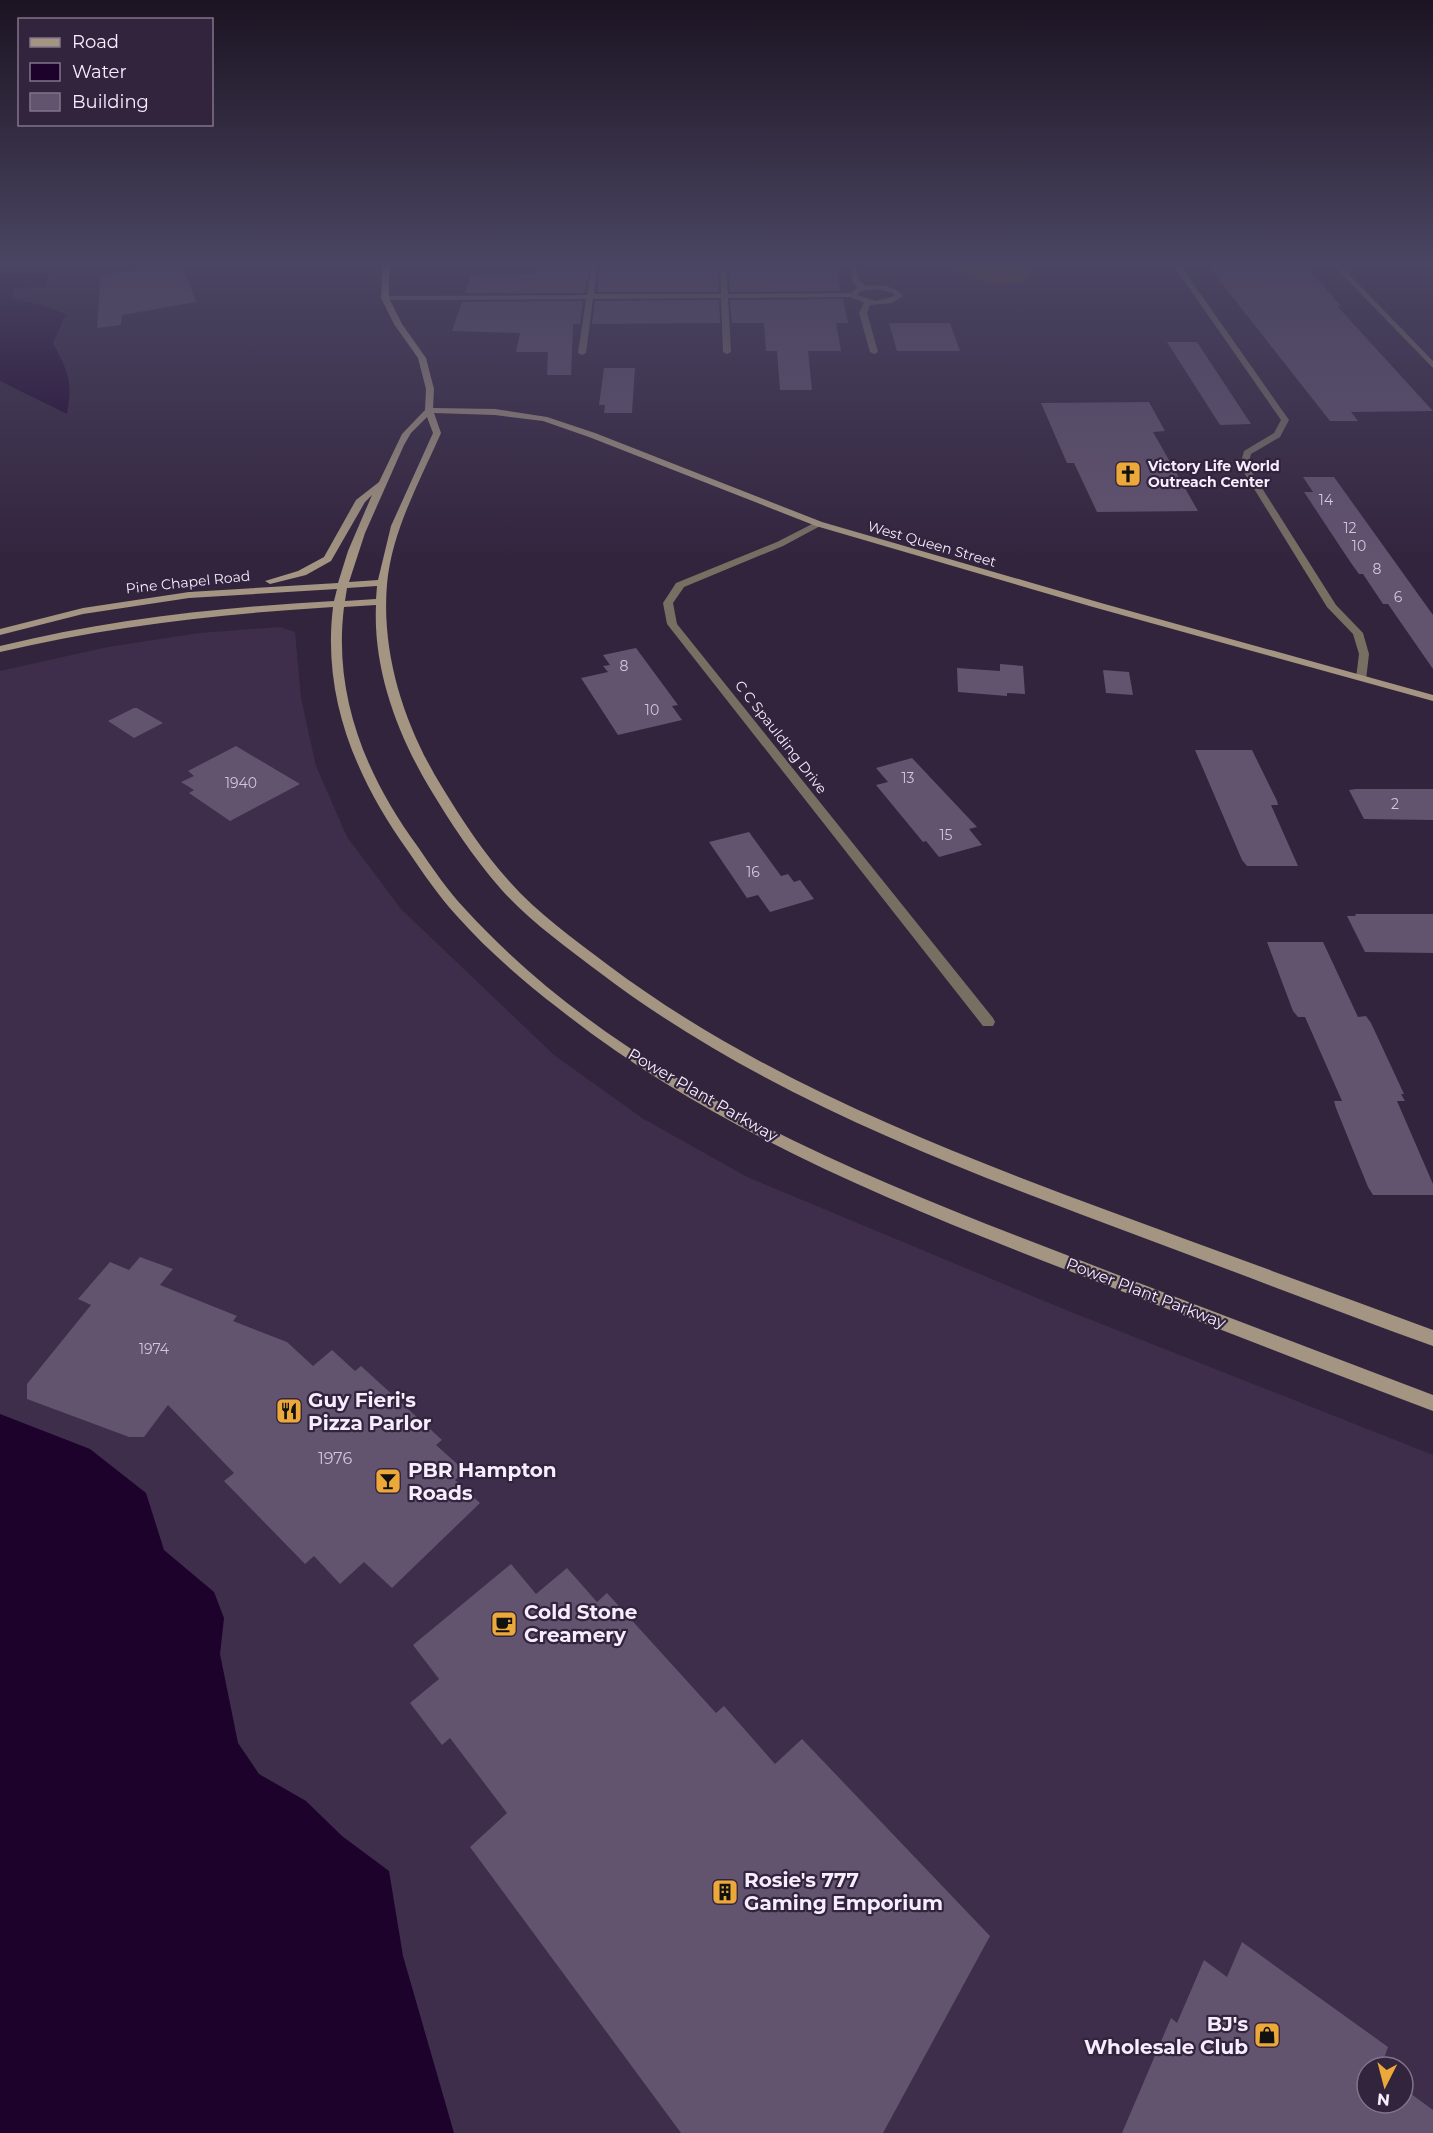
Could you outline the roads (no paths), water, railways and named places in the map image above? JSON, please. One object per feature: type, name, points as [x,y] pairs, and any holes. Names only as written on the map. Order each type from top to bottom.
[{"type":"main road","points":[[423,362],[430,389],[429,410],[437,433],[394,530],[382,583],[387,663],[394,696],[423,768],[455,818],[505,885],[543,921],[606,972],[714,1045],[876,1127],[966,1164],[1433,1338]]},
{"type":"main road","name":"West Queen Street","points":[[429,410],[503,412],[559,423],[819,524],[1086,602],[1433,698]]},
{"type":"main road","name":"Power Plant Parkway","points":[[429,410],[407,433],[350,554],[338,604],[335,663],[342,700],[356,750],[372,788],[397,829],[469,922],[556,1000],[670,1080],[846,1173],[957,1221],[1433,1403]]},
{"type":"main road","points":[[133,602],[189,587],[286,578],[317,566],[335,549],[361,500],[383,482]]},
{"type":"main road","name":"Pine Chapel Road","points":[[0,632],[133,602],[189,595],[382,583]]},
{"type":"main road","name":"Pine Chapel Road","points":[[0,649],[99,626],[149,618],[238,609],[382,602]]},
{"type":"street","points":[[1244,362],[1285,420],[1277,435],[1247,453],[1244,466],[1332,607],[1358,633],[1364,654],[1362,678]]},
{"type":"street","name":"C C Spaulding Drive","points":[[819,524],[770,549],[681,585],[668,603],[672,624],[988,1022]]},
{"type":"water","points":[[0,362],[62,362],[69,385],[67,414],[0,381]]},
{"type":"water","points":[[0,1414],[90,1449],[146,1493],[164,1550],[214,1592],[224,1618],[220,1654],[238,1743],[259,1774],[306,1801],[342,1836],[389,1871],[403,1956],[454,2133],[0,2133]]},
{"type":"place","name":"Victory Life World Outreach Center","points":[[1128,474]]},
{"type":"place","name":"Guy Fieri's Pizza Parlor","points":[[289,1411]]},
{"type":"place","name":"PBR Hampton Roads","points":[[388,1481]]},
{"type":"place","name":"Cold Stone Creamery","points":[[504,1624]]},
{"type":"place","name":"Rosie's 777 Gaming Emporium","points":[[725,1892]]},
{"type":"place","name":"BJ's Wholesale Club","points":[[1267,2035]]}]
